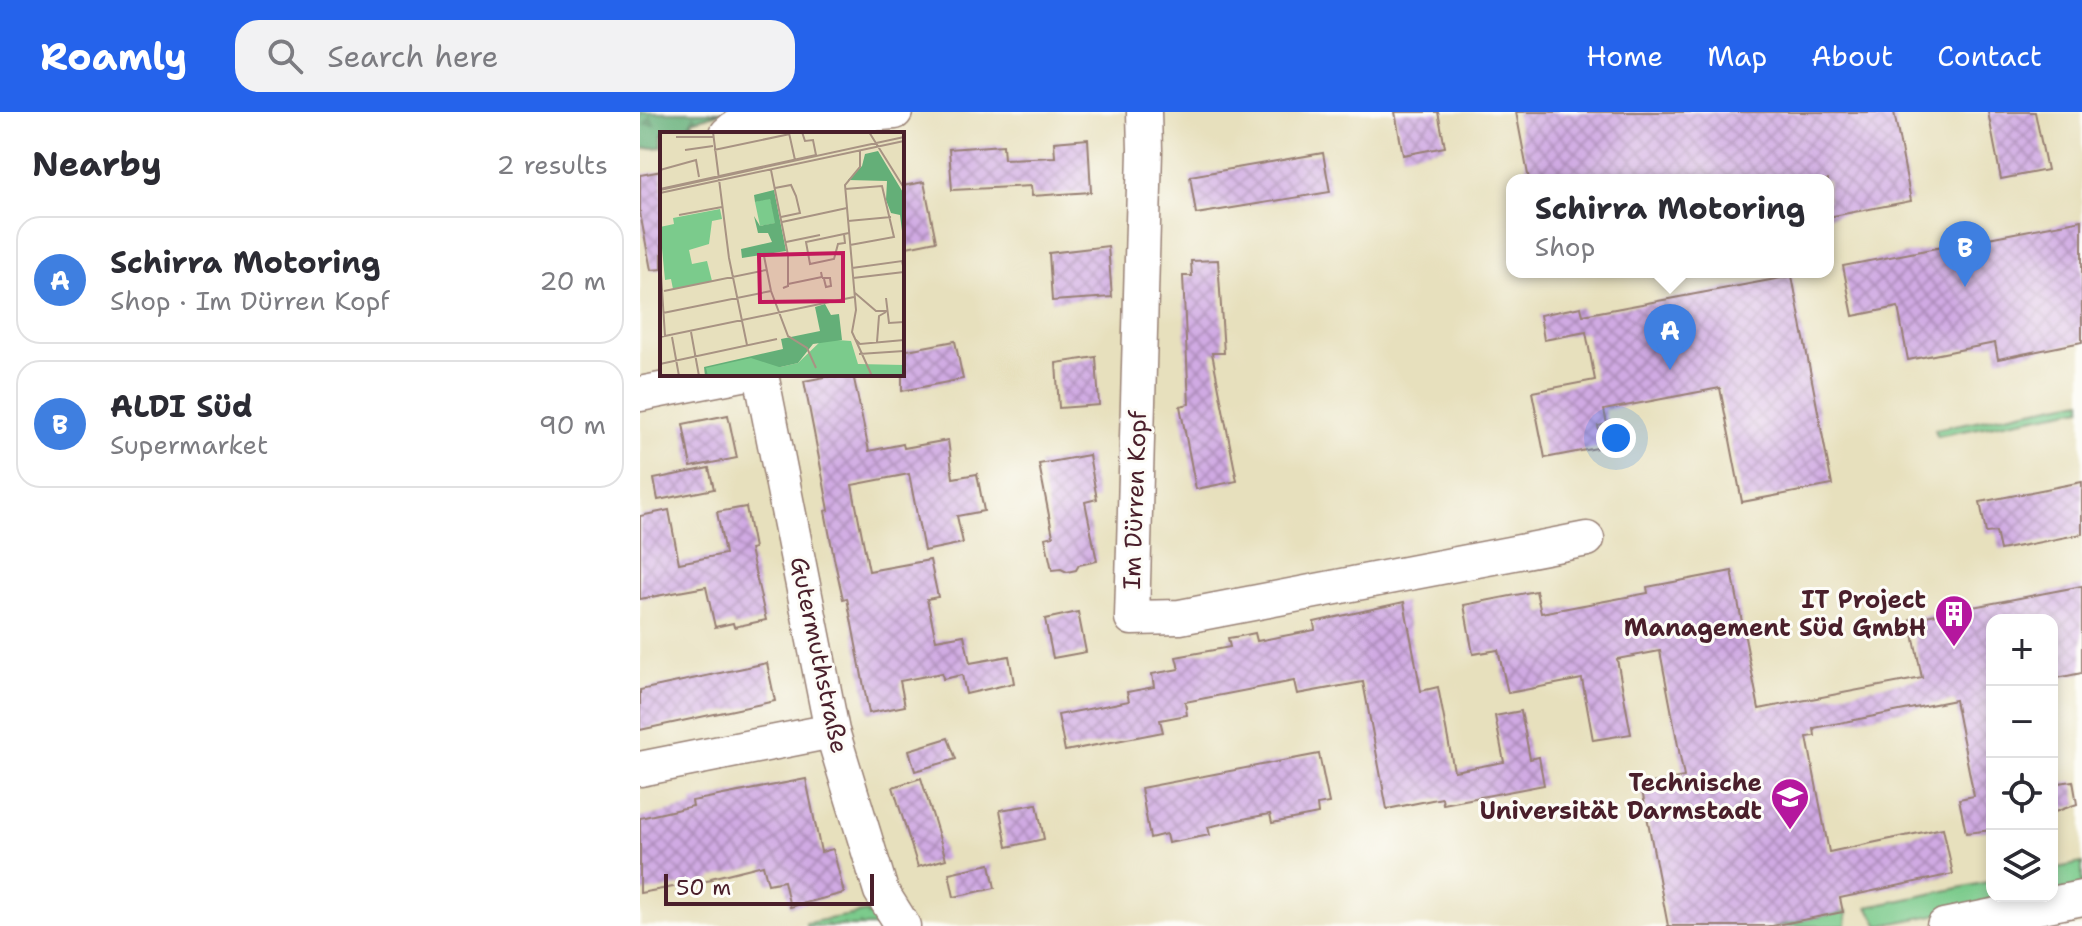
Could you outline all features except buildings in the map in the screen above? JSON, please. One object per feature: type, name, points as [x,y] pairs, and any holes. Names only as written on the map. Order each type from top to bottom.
[{"type":"street","points":[[729,132],[747,123],[895,112]]},
{"type":"street","name":"Im Dürren Kopf","points":[[1144,112],[1132,618],[1180,617],[1587,539]]},
{"type":"street","points":[[640,394],[732,376]]},
{"type":"street","name":"Gutermuthstraße","points":[[761,376],[832,731],[881,891],[903,926]]},
{"type":"street","points":[[640,769],[832,731]]},
{"type":"street","points":[[1944,926],[2082,898]]},
{"type":"green space","points":[[640,112],[722,112],[692,121],[694,132],[660,132],[660,147],[640,149]]},
{"type":"green space","points":[[2082,400],[2082,408],[1937,436],[1935,429]]},
{"type":"green space","points":[[2082,863],[2082,886],[2058,891],[2058,868]]},
{"type":"green space","points":[[1986,882],[1986,902],[2000,902],[1879,926],[1868,907]]},
{"type":"green space","points":[[1847,911],[1846,926],[1772,926]]},
{"type":"green space","points":[[867,912],[882,926],[806,926],[806,923]]},
{"type":"place","name":"ALDI Süd","points":[[1965,287]]},
{"type":"place","name":"Schirra Motoring","points":[[1670,370]]},
{"type":"place","name":"IT Project Management Süd GmbH","points":[[1954,648]]},
{"type":"place","name":"Technische Universität Darmstadt","points":[[1790,831]]}]
